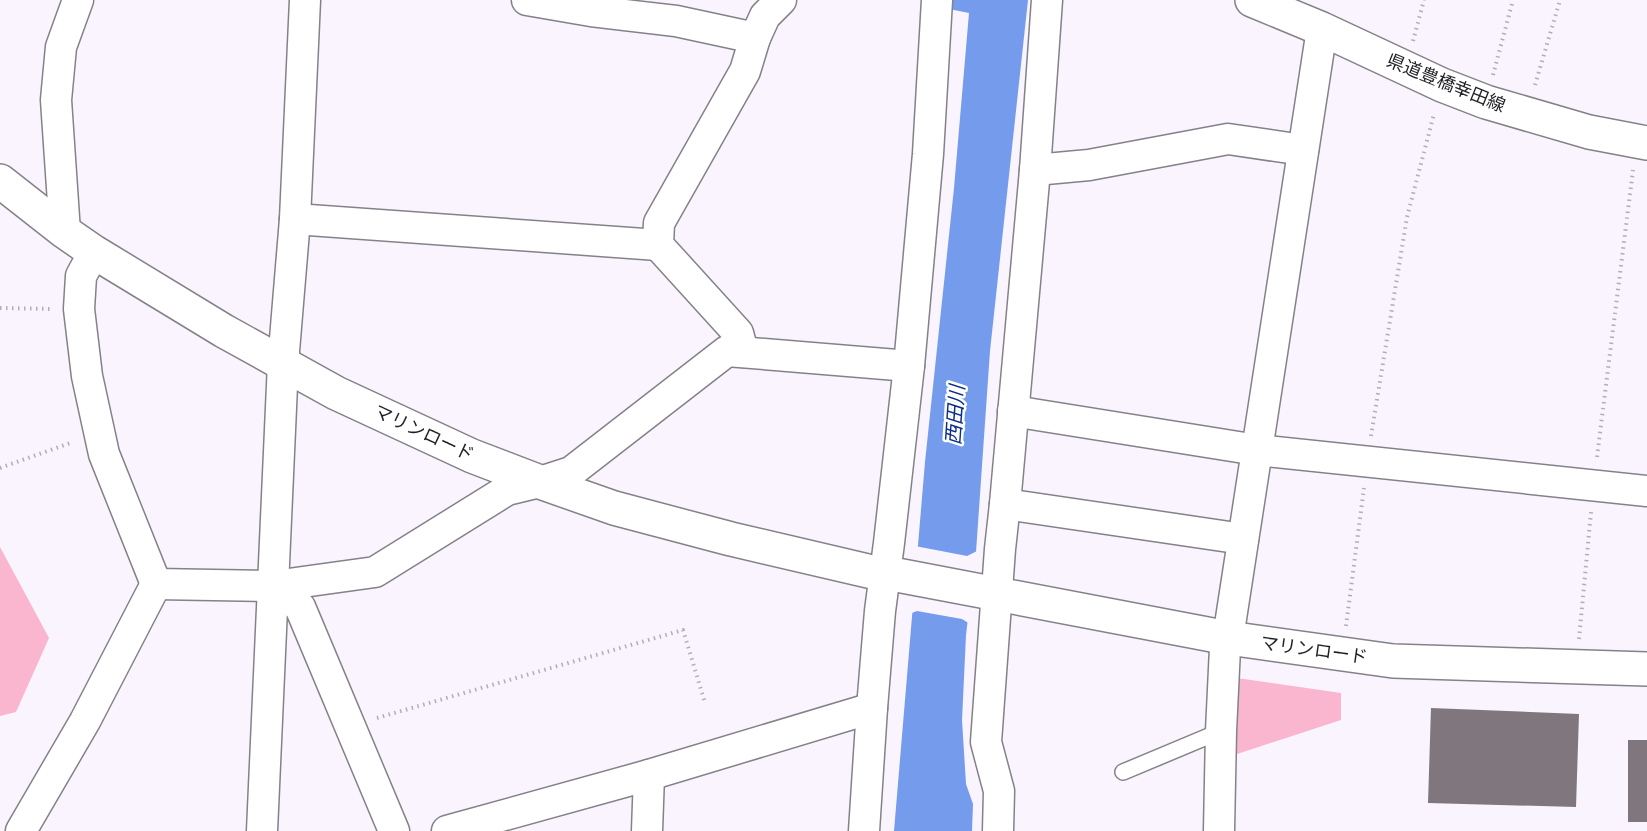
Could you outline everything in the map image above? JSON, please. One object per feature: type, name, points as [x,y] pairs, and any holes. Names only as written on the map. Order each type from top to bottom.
[{"type":"street","points":[[65,232],[56,100],[61,47],[78,0]]},
{"type":"street","points":[[262,831],[284,363],[295,219],[305,0]]},
{"type":"street","points":[[527,0],[591,11],[676,21],[755,38]]},
{"type":"street","points":[[743,352],[738,333],[658,245],[658,223],[745,71],[755,38],[765,16],[781,0]]},
{"type":"street","points":[[864,831],[880,611],[891,575],[928,154],[937,0]]},
{"type":"street","points":[[998,831],[999,791],[986,742],[992,592],[1005,504],[1035,170],[1047,0]]},
{"type":"street","name":"県道豊橋幸田線","points":[[1252,0],[1322,29],[1442,85],[1486,102],[1588,132],[1642,142]]},
{"type":"street","points":[[1219,831],[1221,730],[1226,648],[1322,29]]},
{"type":"street","points":[[1035,170],[1089,165],[1228,139],[1303,150]]},
{"type":"street","name":"マリンロード","points":[[0,181],[94,252],[224,331],[336,393],[472,456],[614,507],[720,536],[891,575],[992,592],[1228,638],[1393,661],[1647,669]]},
{"type":"street","points":[[295,219],[658,245]]},
{"type":"street","points":[[21,831],[85,721],[156,584],[104,454],[87,376],[79,309],[81,276],[94,252]]},
{"type":"street","points":[[156,584],[274,586],[375,572],[507,490],[572,472],[727,351],[909,366]]},
{"type":"street","points":[[1013,411],[1257,450],[1647,491]]},
{"type":"street","points":[[1005,504],[1243,539]]},
{"type":"street","points":[[274,586],[300,606],[394,831]]},
{"type":"street","points":[[447,831],[649,775],[872,708]]},
{"type":"street","points":[[647,831],[649,775]]},
{"type":"lane","points":[[1123,772],[1221,730]]},
{"type":"path","points":[[1406,68],[1424,0]]},
{"type":"path","points":[[1486,102],[1513,0]]},
{"type":"path","points":[[1527,115],[1560,0]]},
{"type":"path","points":[[1343,654],[1367,461],[1407,217],[1442,85]]},
{"type":"path","points":[[1577,667],[1593,485],[1642,142]]},
{"type":"path","points":[[0,308],[79,309]]},
{"type":"path","points":[[0,468],[100,433]]},
{"type":"path","points":[[350,725],[683,630],[705,703]]},
{"type":"shaded area","points":[[0,547],[49,638],[16,712],[0,716]]},
{"type":"shaded area","points":[[1237,678],[1341,693],[1341,720],[1234,755]]},
{"type":"water","name":"西田川","points":[[950,0],[1028,0],[990,351],[976,552],[966,635],[962,720],[966,784],[973,804],[972,831],[894,831],[925,462],[954,188],[969,13],[949,9]]},
{"type":"pier","points":[[915,546],[967,556],[979,550],[970,624],[962,619],[917,611],[909,614]]},
{"type":"building","points":[[1431,708],[1579,714],[1576,807],[1428,803]]},
{"type":"building","points":[[1628,740],[1647,740],[1647,822],[1628,822]]}]
